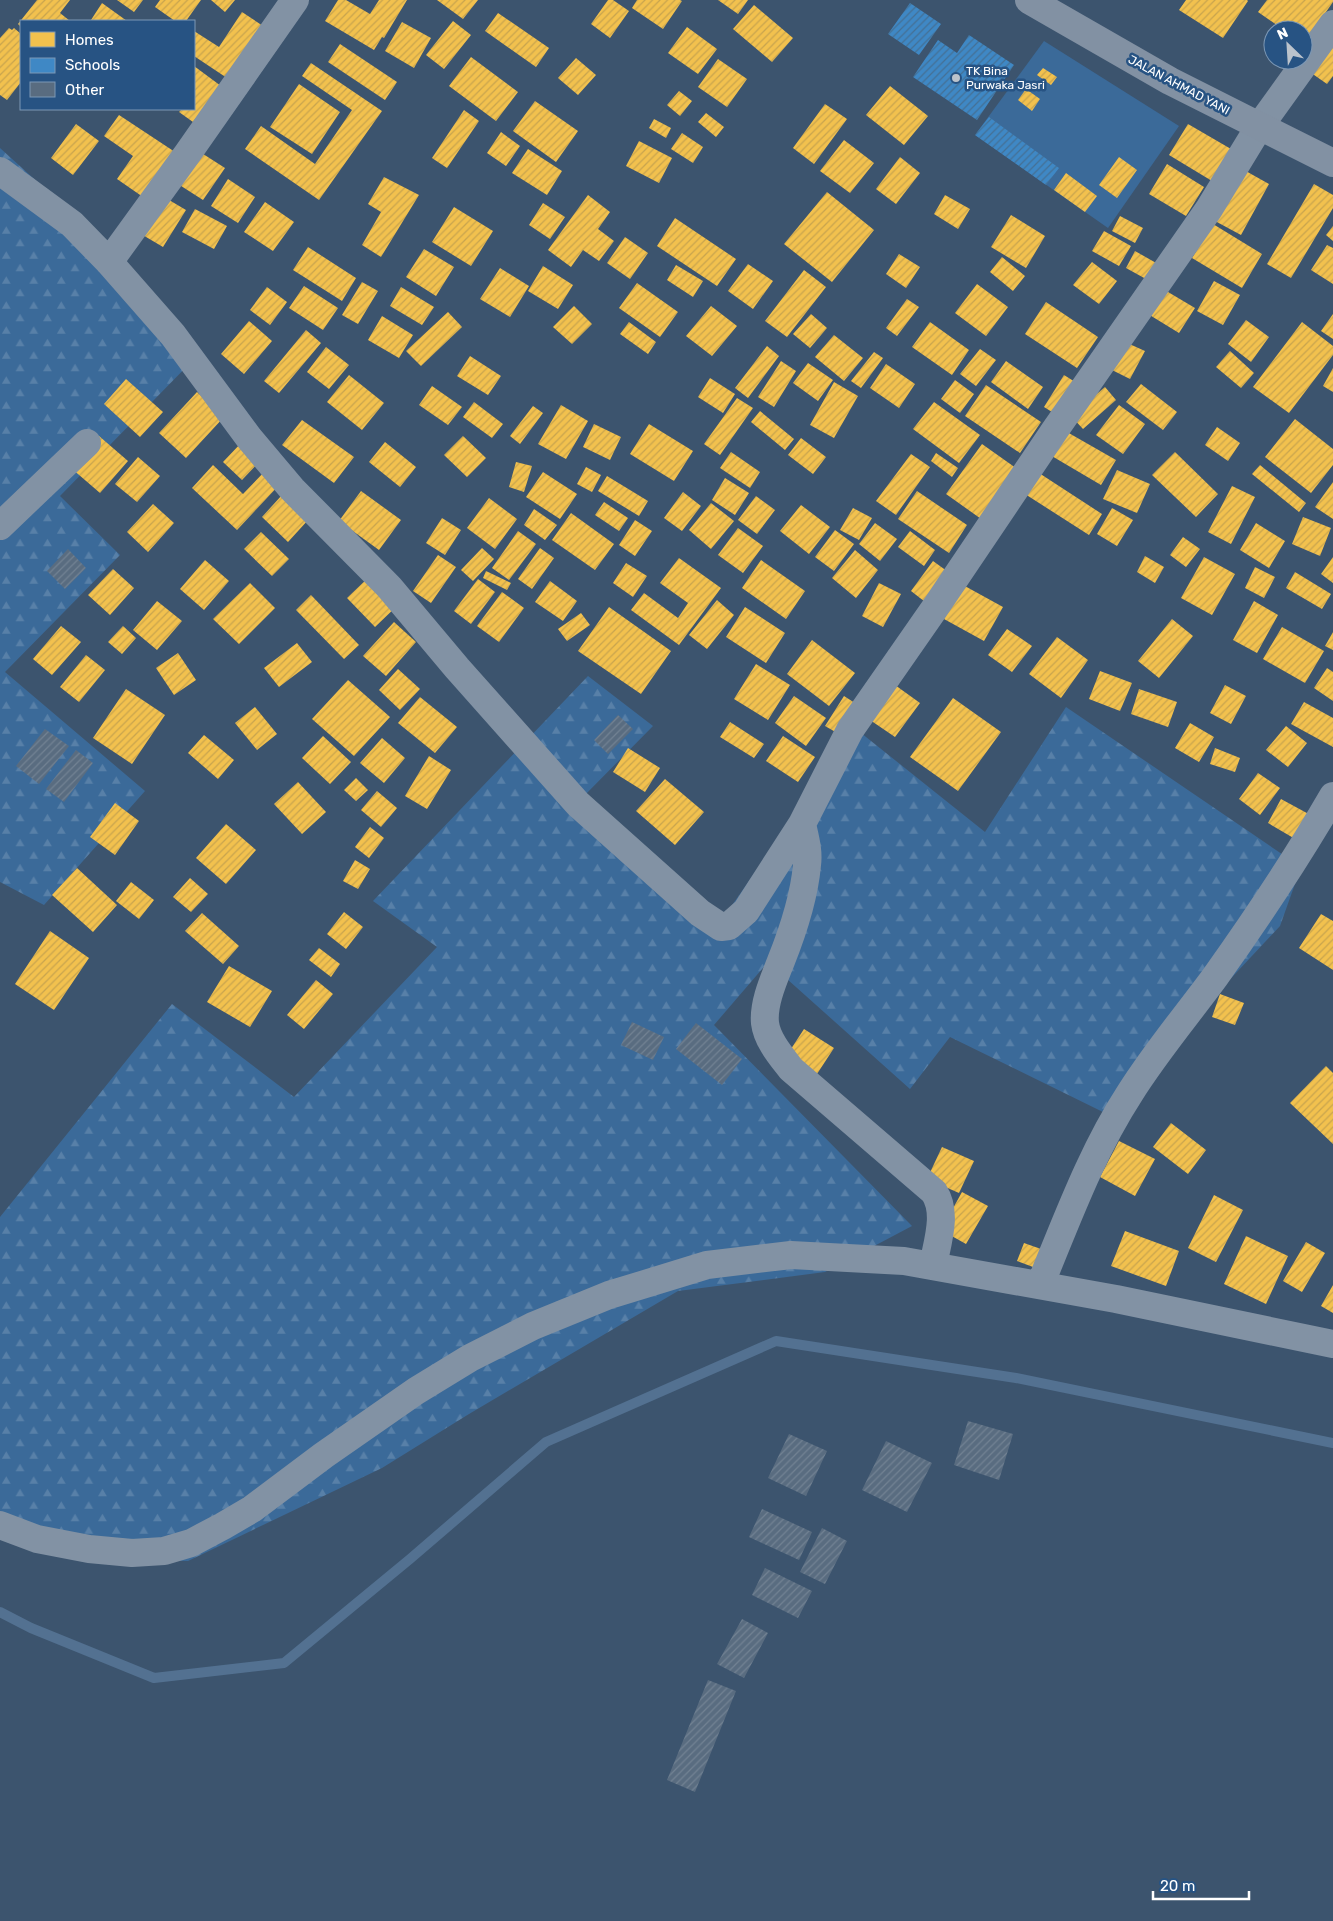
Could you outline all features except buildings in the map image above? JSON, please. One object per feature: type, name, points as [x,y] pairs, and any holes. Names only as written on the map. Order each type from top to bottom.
[{"type":"highway","name":"JALAN AHMAD YANI","points":[[1029,0],[1170,81],[1333,163]]},
{"type":"street","points":[[109,262],[295,0]]},
{"type":"street","points":[[0,171],[72,224],[109,262],[173,334],[249,438],[292,489],[388,587],[578,804],[700,913],[721,927],[729,926],[746,911],[802,824],[850,730],[1209,209],[1259,127],[1333,24]]},
{"type":"street","points":[[0,526],[87,443]]},
{"type":"street","points":[[1040,1285],[1088,1168],[1130,1092],[1216,975],[1272,894],[1333,796]]},
{"type":"street","points":[[802,824],[807,848],[807,865],[791,936],[771,988],[765,1024],[777,1051],[791,1069],[934,1192],[940,1202],[941,1213],[933,1266]]},
{"type":"street","points":[[0,1525],[37,1539],[89,1549],[132,1553],[164,1550],[191,1543],[252,1509],[324,1455],[416,1391],[470,1358],[533,1326],[609,1295],[707,1265],[791,1255],[904,1261],[1040,1285],[1333,1344]]},
{"type":"green space","points":[[1044,41],[1179,126],[1108,228],[975,135]]},
{"type":"green space","points":[[0,148],[75,216],[196,357],[60,496],[120,555],[5,672],[145,791],[44,905],[0,882]]},
{"type":"green space","points":[[588,676],[653,726],[580,800],[723,918],[856,729],[985,832],[1066,707],[1301,867],[1280,926],[1105,1113],[950,1037],[910,1089],[768,962],[714,1025],[912,1226],[825,1272],[678,1291],[469,1414],[382,1468],[188,1561],[122,1559],[0,1531],[0,1217],[172,1004],[294,1097],[437,947],[373,901]]},
{"type":"waterway","points":[[0,1612],[31,1628],[154,1678],[284,1663],[410,1559],[546,1442],[776,1341],[1016,1378],[1333,1443]]},
{"type":"place","name":"TK Bina Purwaka Jasri","points":[[956,78]]}]
